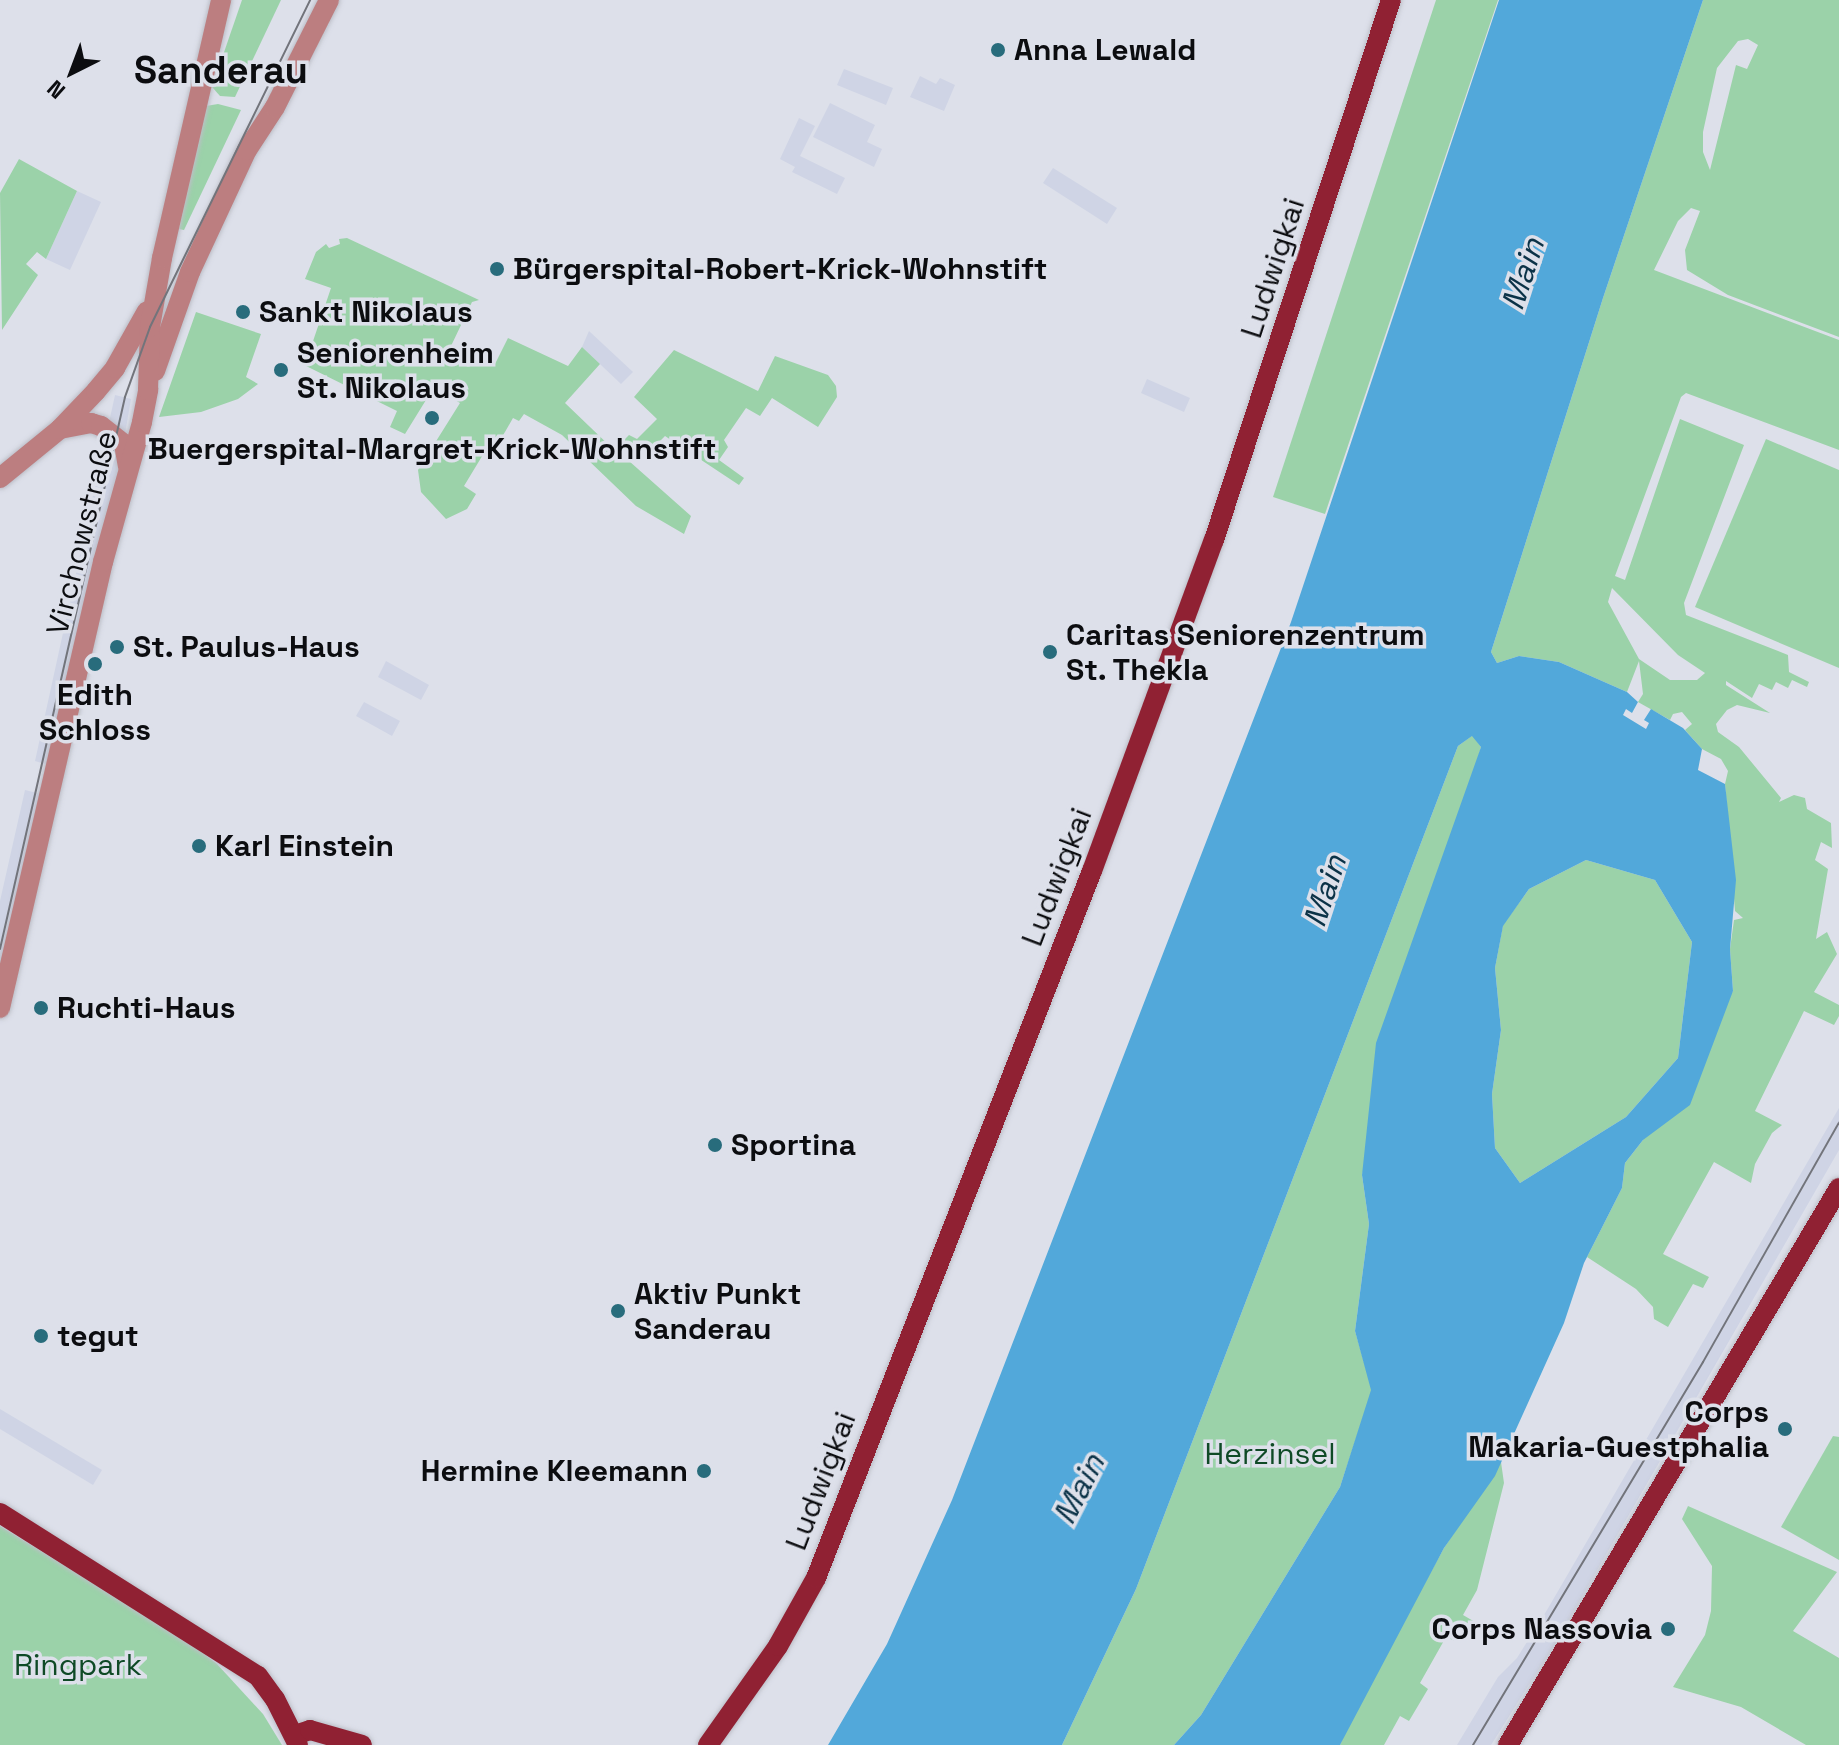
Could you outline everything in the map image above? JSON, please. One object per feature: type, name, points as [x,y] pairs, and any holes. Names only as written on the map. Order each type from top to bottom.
[{"type":"main road","name":"Ludwigkai","points":[[708,1745],[778,1646],[816,1578],[1092,871],[1214,540],[1391,0]]},
{"type":"main road","points":[[1508,1745],[1839,1188]]},
{"type":"main road","points":[[0,1513],[258,1676],[296,1740],[310,1730],[362,1745]]},
{"type":"street","name":"Virchowstraße","points":[[0,1008],[103,562],[148,390],[150,327],[157,285],[221,0]]},
{"type":"street","points":[[148,390],[190,272],[247,150],[275,107],[329,0]]},
{"type":"street","points":[[0,478],[60,429],[115,368],[157,285]]},
{"type":"street","points":[[60,429],[91,423],[101,426],[124,444],[128,470]]},
{"type":"shaded area","points":[[844,69],[893,88],[886,105],[837,85]]},
{"type":"shaded area","points":[[920,76],[936,84],[940,78],[955,85],[944,111],[910,97]]},
{"type":"shaded area","points":[[830,103],[875,125],[867,142],[882,149],[874,167],[813,137]]},
{"type":"shaded area","points":[[799,118],[815,126],[800,156],[845,178],[837,194],[792,172],[795,167],[780,159]]},
{"type":"shaded area","points":[[1053,168],[1117,208],[1107,224],[1043,183]]},
{"type":"shaded area","points":[[77,191],[101,202],[70,270],[46,259]]},
{"type":"shaded area","points":[[589,331],[633,372],[621,384],[582,347]]},
{"type":"shaded area","points":[[1147,379],[1190,398],[1184,412],[1141,393]]},
{"type":"shaded area","points":[[115,395],[131,399],[117,480],[48,765],[35,761]]},
{"type":"shaded area","points":[[386,661],[429,685],[421,700],[378,677]]},
{"type":"shaded area","points":[[364,702],[400,721],[392,736],[356,716]]},
{"type":"shaded area","points":[[25,790],[41,794],[0,972],[0,901]]},
{"type":"shaded area","points":[[1839,1108],[1839,1150],[1554,1645],[1491,1745],[1457,1745],[1498,1677],[1517,1658],[1547,1610]]},
{"type":"shaded area","points":[[0,1409],[102,1470],[93,1485],[0,1429]]},
{"type":"green space","points":[[242,0],[281,0],[235,97],[220,96],[212,87]]},
{"type":"green space","points":[[1436,0],[1498,0],[1325,514],[1273,497]]},
{"type":"green space","points":[[1703,0],[1839,0],[1839,337],[1728,295],[1687,270],[1685,250],[1700,211],[1691,208],[1678,221],[1654,270],[1839,340],[1839,450],[1686,393],[1681,397],[1615,576],[1625,580],[1680,419],[1744,445],[1684,603],[1686,615],[1788,655],[1789,672],[1809,682],[1807,687],[1792,680],[1788,688],[1776,682],[1772,690],[1759,684],[1752,698],[1726,681],[1726,685],[1770,713],[1737,705],[1727,710],[1716,724],[1718,732],[1739,747],[1781,798],[1779,802],[1794,795],[1805,798],[1807,809],[1831,823],[1832,848],[1821,842],[1815,860],[1828,869],[1816,939],[1827,932],[1837,954],[1814,992],[1839,1005],[1839,1016],[1834,1025],[1804,1011],[1755,1111],[1782,1125],[1772,1133],[1755,1164],[1751,1183],[1714,1162],[1663,1254],[1709,1277],[1703,1288],[1693,1284],[1668,1327],[1654,1319],[1653,1307],[1636,1289],[1587,1257],[1622,1188],[1625,1163],[1643,1140],[1733,991],[1730,949],[1734,920],[1743,918],[1735,911],[1725,784],[1728,771],[1721,759],[1702,749],[1685,730],[1692,724],[1682,712],[1673,714],[1670,720],[1638,702],[1643,694],[1639,661],[1627,692],[1559,662],[1519,656],[1497,663],[1491,652],[1603,298]],"holes":[[[1748,39],[1758,45],[1747,69],[1736,65],[1710,170],[1703,152],[1703,132],[1717,68],[1738,41]],[[1612,588],[1678,655],[1705,673],[1697,680],[1670,680],[1639,659],[1608,602]]]},
{"type":"green space","points":[[218,104],[241,110],[184,230],[179,229],[206,106]]},
{"type":"green space","points":[[19,159],[77,191],[46,259],[37,252],[26,264],[38,275],[2,330],[0,193]]},
{"type":"green space","points":[[347,238],[479,300],[472,302],[451,346],[494,366],[508,338],[568,366],[582,347],[600,364],[565,403],[614,450],[629,435],[637,439],[657,419],[634,397],[674,350],[758,391],[775,356],[828,375],[836,386],[837,397],[818,427],[772,398],[760,416],[746,408],[724,440],[728,447],[719,460],[744,478],[739,485],[665,436],[652,449],[645,443],[629,461],[691,516],[684,534],[636,506],[562,435],[524,414],[519,421],[513,418],[491,456],[484,453],[464,486],[476,494],[467,509],[446,519],[421,492],[418,470],[460,403],[434,387],[405,434],[390,427],[397,411],[298,362],[302,347],[310,350],[331,288],[305,279],[316,252],[326,244],[329,248],[340,244],[339,239]]},
{"type":"green space","points":[[196,312],[261,334],[246,377],[258,384],[238,399],[201,412],[159,417]]},
{"type":"green space","points":[[1766,439],[1839,470],[1839,668],[1695,607]]},
{"type":"green space","name":"Herzinsel","points":[[1473,735],[1481,747],[1362,1175],[1369,1224],[1355,1331],[1372,1390],[1340,1487],[1201,1715],[1174,1745],[1062,1745],[1136,1589],[1458,746]]},
{"type":"green space","points":[[1586,860],[1655,880],[1692,942],[1678,1058],[1626,1117],[1520,1183],[1495,1148],[1492,1094],[1501,1030],[1495,968],[1503,925],[1529,889]]},
{"type":"green space","points":[[1833,1436],[1839,1437],[1839,1560],[1781,1527]]},
{"type":"green space","points":[[1501,1462],[1504,1483],[1477,1590],[1463,1615],[1499,1636],[1479,1626],[1474,1634],[1460,1626],[1452,1639],[1455,1641],[1446,1637],[1420,1683],[1428,1689],[1409,1721],[1400,1716],[1384,1745],[1340,1745],[1358,1705],[1444,1548]]},
{"type":"green space","points":[[1688,1506],[1837,1572],[1793,1631],[1839,1658],[1839,1745],[1806,1745],[1741,1707],[1673,1687],[1705,1635],[1711,1611],[1712,1566],[1682,1519]]},
{"type":"green space","name":"Ringpark","points":[[0,1526],[189,1642],[217,1664],[263,1714],[282,1745],[0,1745]]},
{"type":"water","name":"Main","points":[[1499,0],[1703,0],[1603,298],[1491,652],[1497,663],[1519,656],[1559,662],[1627,692],[1638,702],[1632,713],[1626,709],[1623,715],[1646,729],[1649,723],[1644,720],[1651,709],[1683,728],[1702,749],[1698,770],[1725,784],[1736,880],[1730,949],[1733,991],[1690,1105],[1643,1140],[1625,1163],[1622,1188],[1584,1263],[1564,1323],[1495,1476],[1444,1548],[1340,1745],[1174,1745],[1201,1715],[1340,1487],[1371,1390],[1355,1331],[1369,1224],[1362,1175],[1376,1043],[1481,747],[1472,736],[1458,746],[1136,1589],[1062,1745],[828,1745],[887,1644],[952,1500],[1291,622]],"holes":[[[1586,860],[1655,880],[1692,942],[1678,1058],[1626,1117],[1520,1183],[1495,1148],[1492,1094],[1501,1030],[1495,968],[1503,926],[1529,889]]]},
{"type":"tram line","points":[[0,949],[125,397],[150,327],[310,0]]},
{"type":"tram line","points":[[1473,1745],[1703,1362],[1839,1123]]},
{"type":"place","name":"Anna Lewald","points":[[998,50]]},
{"type":"place","name":"Bürgerspital-Robert-Krick-Wohnstift","points":[[497,269]]},
{"type":"place","name":"Sankt Nikolaus","points":[[243,312]]},
{"type":"place","name":"Seniorenheim St. Nikolaus","points":[[281,370]]},
{"type":"place","name":"Buergerspital-Margret-Krick-Wohnstift","points":[[432,418]]},
{"type":"place","name":"St. Paulus-Haus","points":[[117,647]]},
{"type":"place","name":"Caritas Seniorenzentrum St. Thekla","points":[[1050,652]]},
{"type":"place","name":"Edith Schloss","points":[[95,664]]},
{"type":"place","name":"Karl Einstein","points":[[199,846]]},
{"type":"place","name":"Ruchti-Haus","points":[[41,1008]]},
{"type":"place","name":"Sportina","points":[[715,1145]]},
{"type":"place","name":"Aktiv Punkt Sanderau","points":[[618,1311]]},
{"type":"place","name":"tegut","points":[[41,1336]]},
{"type":"place","name":"Corps Makaria-Guestphalia","points":[[1785,1429]]},
{"type":"place","name":"Hermine Kleemann","points":[[704,1471]]},
{"type":"place","name":"Corps Nassovia","points":[[1668,1629]]},
{"type":"district","name":"Sanderau","points":[[221,71]]}]
